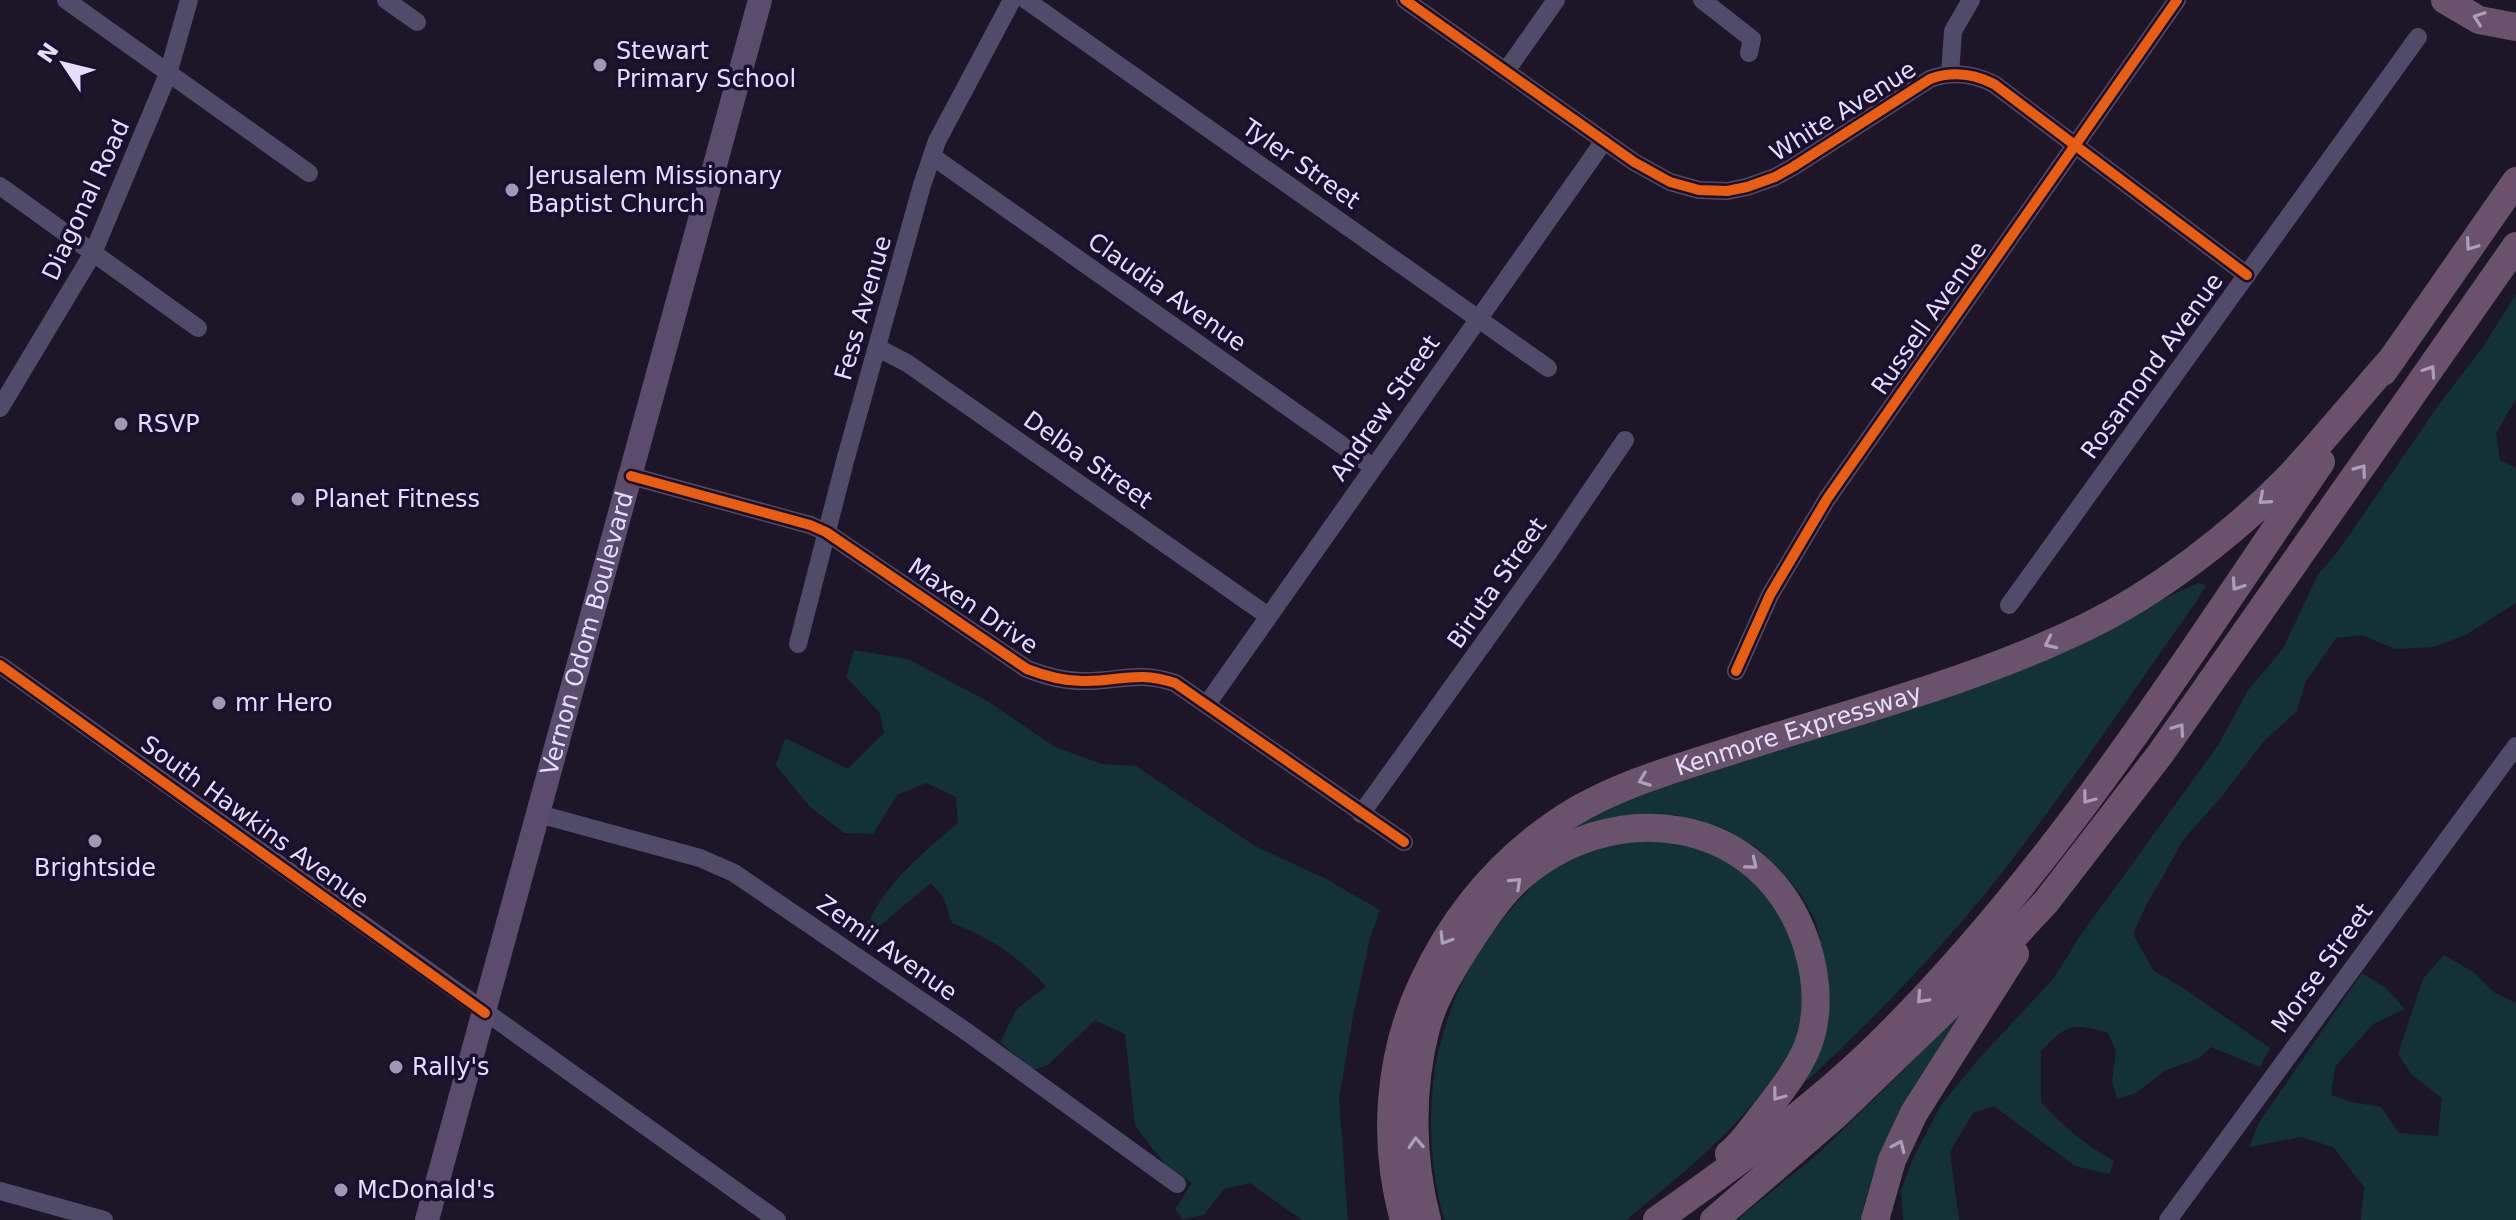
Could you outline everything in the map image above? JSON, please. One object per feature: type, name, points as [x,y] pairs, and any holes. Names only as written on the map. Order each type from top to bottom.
[{"type":"highway","points":[[2445,0],[2479,20],[2516,27]]},
{"type":"highway","points":[[1657,1220],[1780,1130],[1879,1044],[1960,957],[2031,873],[2101,780],[2516,181]]},
{"type":"highway","points":[[1714,1220],[1836,1115],[1950,1005],[2046,902],[2161,753],[2516,246]]},
{"type":"highway","name":"Kenmore Expressway","points":[[1404,1220],[1395,1186],[1391,1093],[1399,1049],[1412,1005],[1435,955],[1457,920],[1497,871],[1558,821],[1609,794],[1664,772],[1996,666],[2088,626],[2129,603],[2192,563],[2287,479],[2392,359]]},
{"type":"highway","points":[[1427,1220],[1416,1147],[1416,1088],[1426,1027],[1445,980],[1479,927],[1513,885],[1549,856],[1578,841],[1638,826],[1667,827],[1719,844],[1743,857],[1779,889],[1793,910],[1806,944],[1815,985],[1816,1010],[1810,1039],[1785,1086],[1736,1148],[1648,1220]]},
{"type":"highway","points":[[1875,1220],[1892,1160],[1914,1113],[2046,902]]},
{"type":"main road","name":"Vernon Odom Boulevard","points":[[427,1220],[760,0]]},
{"type":"street","points":[[66,0],[309,173]]},
{"type":"street","name":"Diagonal Road","points":[[0,408],[93,253],[168,74],[189,0]]},
{"type":"street","points":[[386,0],[417,22]]},
{"type":"street","name":"Fess Avenue","points":[[798,644],[826,532],[932,156],[1012,0]]},
{"type":"street","name":"Tyler Street","points":[[1026,0],[1548,368]]},
{"type":"street","name":"White Avenue","points":[[1405,0],[1634,162],[1670,182],[1699,190],[1727,191],[1775,177],[1930,79],[1950,74],[1973,75],[1994,84],[2247,275]]},
{"type":"street","points":[[1506,71],[1556,0]]},
{"type":"street","points":[[1702,0],[1752,39],[1749,53]]},
{"type":"street","points":[[1950,74],[1953,31],[1971,0]]},
{"type":"street","name":"Russell Avenue","points":[[1736,671],[1770,595],[1827,499],[2177,0]]},
{"type":"street","name":"Rosamond Avenue","points":[[2009,605],[2418,37]]},
{"type":"street","name":"Andrew Street","points":[[1207,704],[1604,141]]},
{"type":"street","name":"Claudia Avenue","points":[[932,156],[1373,467]]},
{"type":"street","points":[[0,186],[198,328]]},
{"type":"street","name":"Delba Street","points":[[878,348],[907,363],[1268,616]]},
{"type":"street","name":"Biruta Street","points":[[1361,814],[1549,552],[1625,440]]},
{"type":"street","name":"Maxen Drive","points":[[631,476],[826,532],[1027,669],[1064,680],[1085,681],[1128,675],[1175,683],[1404,842]]},
{"type":"street","name":"South Hawkins Avenue","points":[[0,665],[777,1220]]},
{"type":"street","name":"Morse Street","points":[[2168,1220],[2516,746]]},
{"type":"street","name":"Zemil Avenue","points":[[539,814],[700,858],[734,873],[967,1032],[1177,1184]]},
{"type":"street","points":[[0,1191],[104,1220]]},
{"type":"green space","points":[[2516,294],[2516,399],[2496,433],[2500,460],[2516,468],[2516,603],[2466,635],[2433,647],[2395,649],[2362,635],[2336,638],[2305,683],[2297,711],[2264,741],[2184,839],[2133,934],[2154,971],[2270,1048],[2260,1067],[2211,1047],[2199,1058],[2164,1071],[2136,1093],[2117,1099],[2112,1081],[2116,1051],[2108,1033],[2077,1027],[2063,1031],[2041,1052],[2041,1102],[2075,1134],[2114,1161],[2109,1174],[2075,1166],[1994,1106],[1973,1113],[1950,1152],[1959,1220],[1903,1220],[1901,1190],[1914,1156],[1941,1105],[1976,1062],[2054,978],[2080,936],[2219,744],[2248,690],[2283,649],[2317,576],[2339,550],[2440,403],[2483,347]]},
{"type":"green space","points":[[2198,583],[2206,585],[2196,602],[1996,880],[1918,970],[1807,1081],[1804,1077],[1824,957],[1816,922],[1801,895],[1779,868],[1756,847],[1728,832],[1676,815],[1630,817],[1559,834],[1597,811],[2127,620]]},
{"type":"green space","points":[[854,650],[908,659],[989,702],[1055,747],[1102,764],[1136,766],[1255,846],[1326,879],[1380,910],[1370,938],[1353,1016],[1339,1099],[1348,1220],[1302,1220],[1250,1183],[1224,1189],[1204,1215],[1183,1219],[1175,1209],[1192,1183],[1165,1164],[1135,1126],[1125,1034],[1095,1020],[1048,1065],[1033,1070],[1000,1042],[1016,1010],[1046,986],[1003,949],[952,923],[943,897],[931,883],[865,938],[869,922],[888,890],[958,823],[956,797],[926,783],[897,795],[873,834],[844,833],[809,806],[776,765],[785,738],[848,769],[884,733],[880,713],[846,677]]},
{"type":"green space","points":[[1641,839],[1707,852],[1744,874],[1773,905],[1785,924],[1800,964],[1804,1008],[1796,1045],[1759,1096],[1724,1135],[1626,1220],[1444,1220],[1431,1140],[1432,1101],[1436,1062],[1460,988],[1503,919],[1548,872],[1583,851]]},
{"type":"green space","points":[[2444,955],[2473,972],[2495,993],[2516,1003],[2516,1220],[2361,1220],[2364,1187],[2333,1147],[2301,1137],[2249,1147],[2258,1124],[2362,973],[2386,988],[2405,1009],[2373,1024],[2335,1067],[2331,1095],[2381,1107],[2399,1133],[2438,1136],[2442,1098],[2411,1074],[2398,1054],[2423,979]]},
{"type":"green space","points":[[1956,1015],[1960,1018],[1914,1090],[1888,1138],[1868,1191],[1861,1220],[1737,1220],[1819,1153]]},
{"type":"cycle path","points":[[1405,0],[1634,162],[1670,182],[1699,190],[1727,191],[1775,177],[1930,79],[1955,74],[1979,78],[1994,84],[2247,275]]},
{"type":"cycle path","points":[[1736,671],[1770,595],[1827,499],[2177,0]]},
{"type":"cycle path","points":[[631,476],[826,532],[1027,669],[1068,680],[1149,677],[1175,683],[1404,842]]},
{"type":"cycle path","points":[[0,665],[485,1013]]},
{"type":"place","name":"Stewart Primary School","points":[[600,65]]},
{"type":"place","name":"Jerusalem Missionary Baptist Church","points":[[512,190]]},
{"type":"place","name":"RSVP","points":[[121,424]]},
{"type":"place","name":"Planet Fitness","points":[[298,499]]},
{"type":"place","name":"mr Hero","points":[[219,703]]},
{"type":"place","name":"Brightside","points":[[95,841]]},
{"type":"place","name":"Rally's","points":[[396,1067]]},
{"type":"place","name":"McDonald's","points":[[341,1190]]}]
